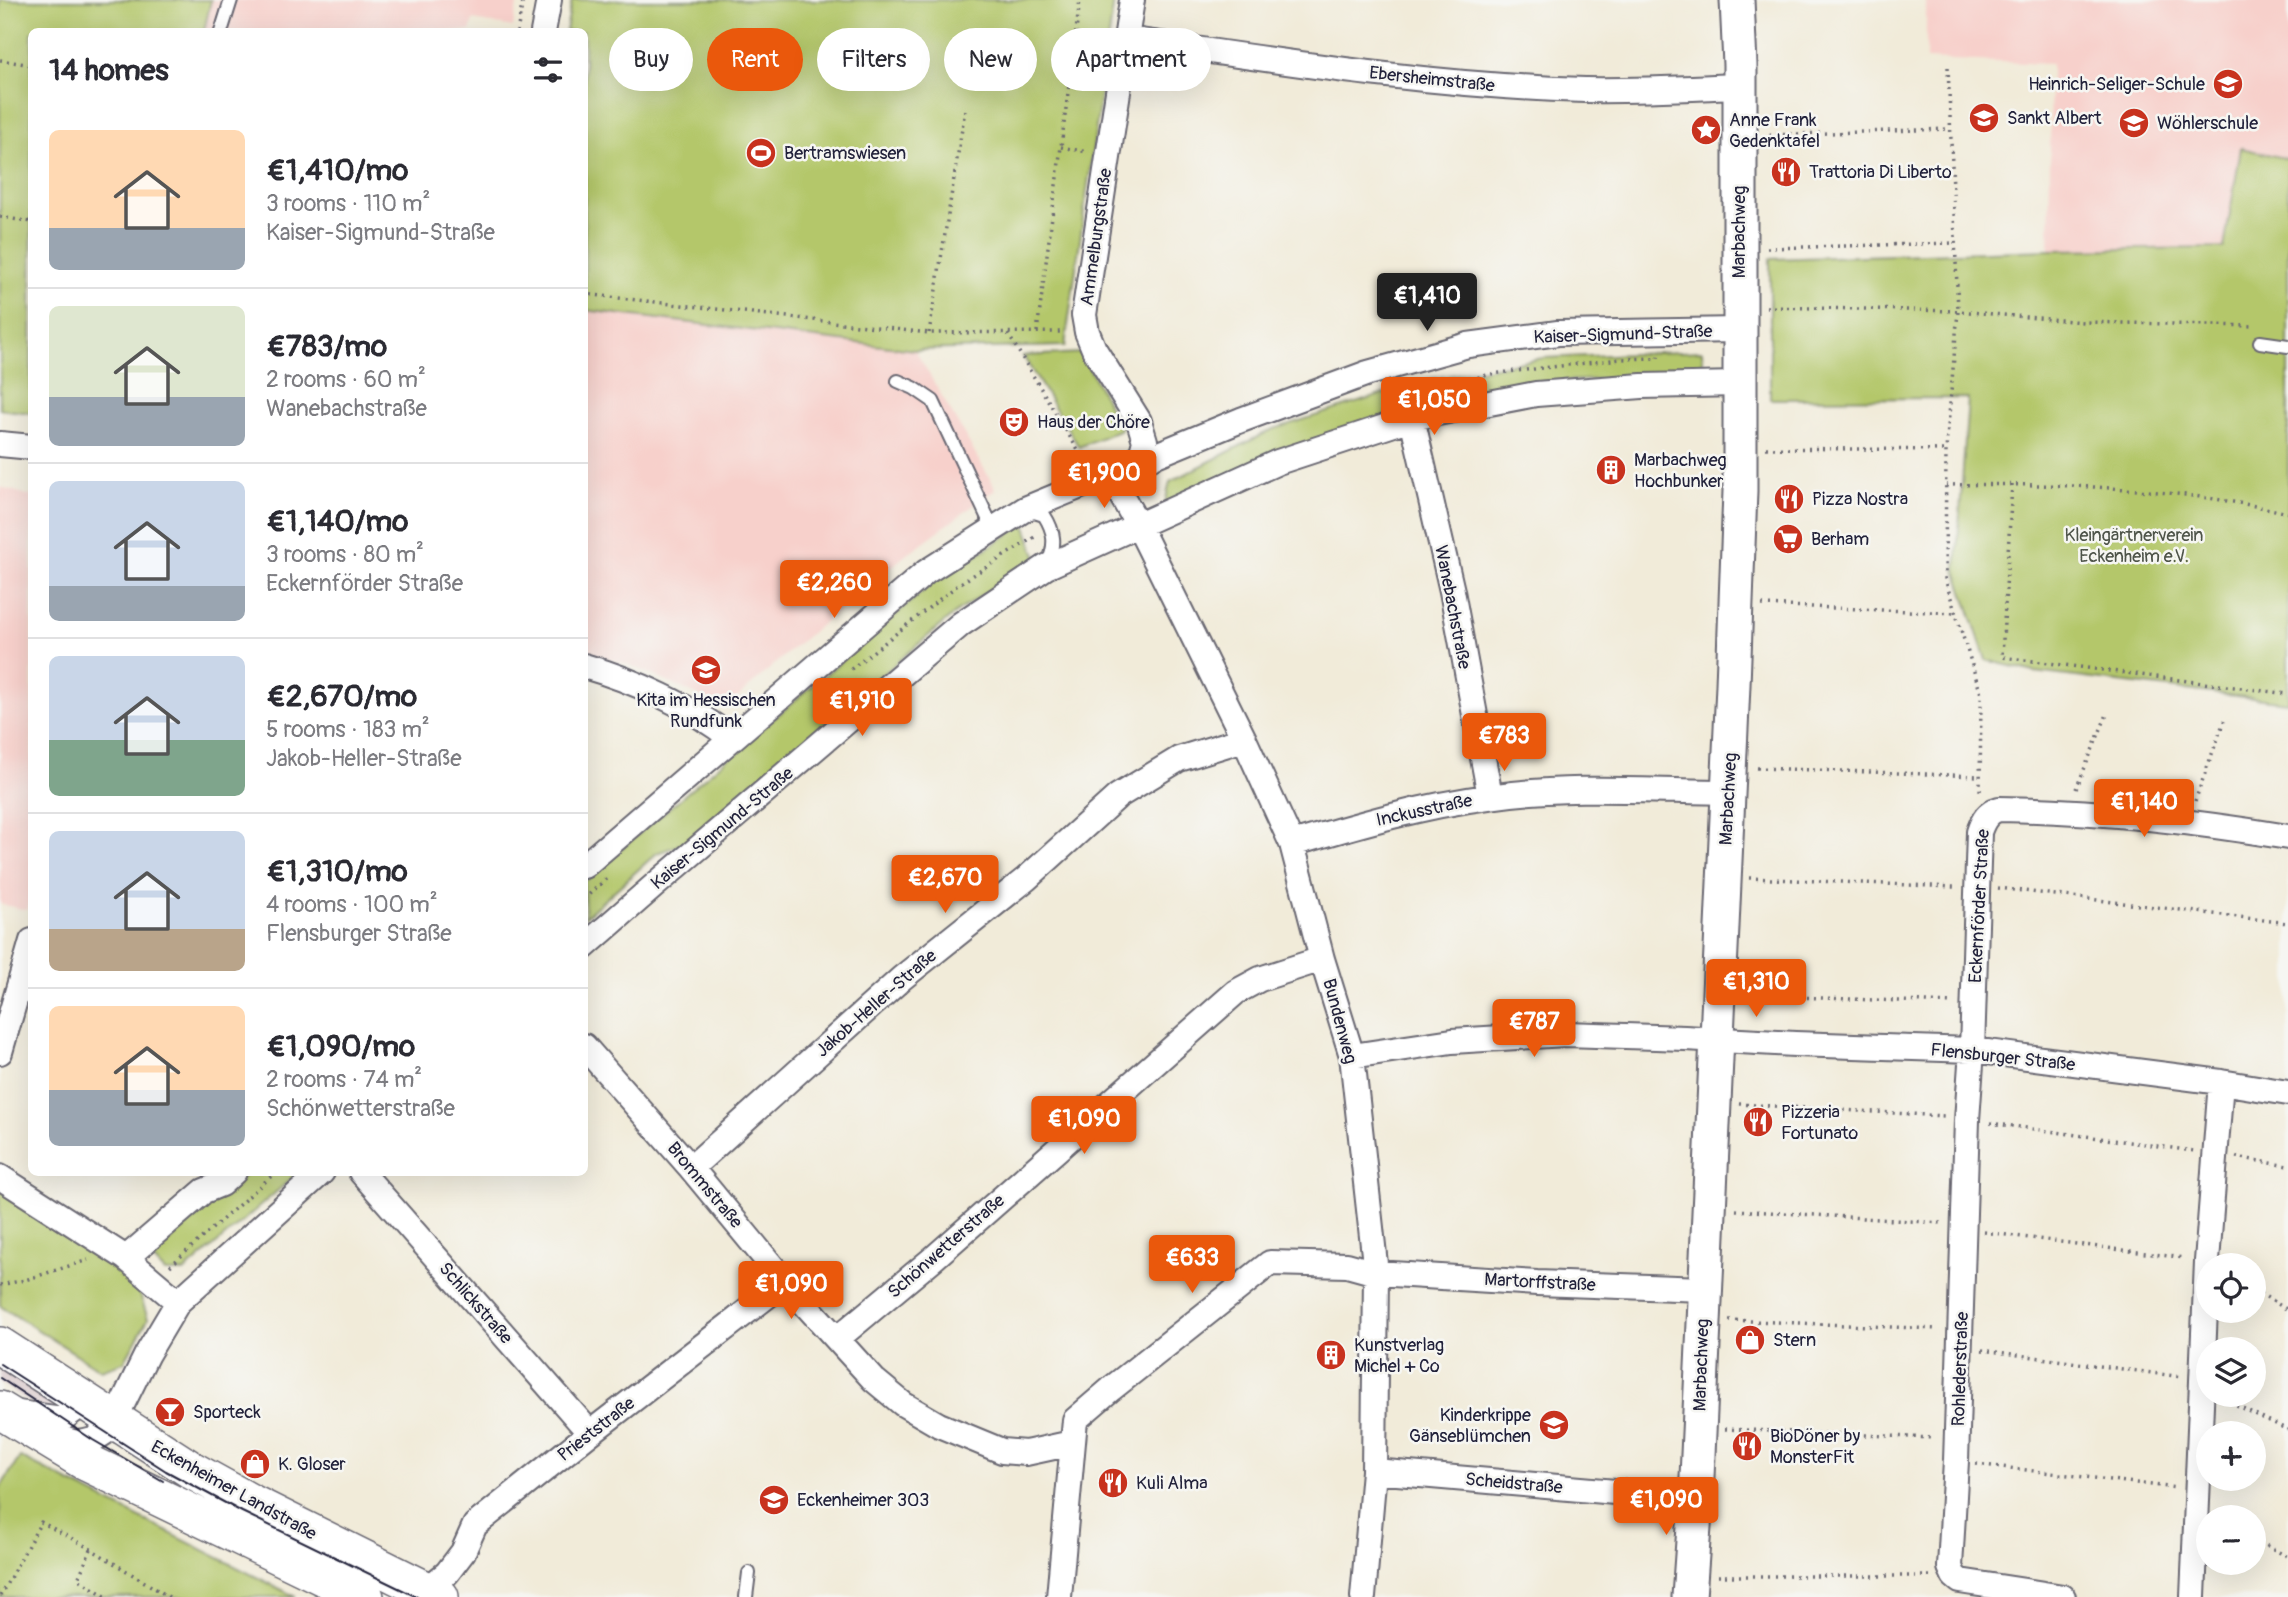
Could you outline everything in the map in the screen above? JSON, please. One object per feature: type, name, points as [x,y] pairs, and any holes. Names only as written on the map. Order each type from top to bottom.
[{"type":"main road","name":"Marbachweg","points":[[1699,1586],[1696,1499],[1716,1040],[1738,780],[1737,0]]},
{"type":"main road","name":"Eckenheimer Landstraße","points":[[0,1346],[193,1471],[432,1593]]},
{"type":"main road","name":"Eckenheimer Landstraße","points":[[4,1411],[84,1461],[365,1597]]},
{"type":"street","points":[[544,28],[549,0]]},
{"type":"street","name":"Ammelburgstraße","points":[[1128,28],[1132,0]]},
{"type":"street","name":"Ebersheimstraße","points":[[1211,51],[1324,68],[1486,85],[1587,90],[1739,86]]},
{"type":"street","name":"Ammelburgstraße","points":[[1119,91],[1084,315],[1094,349],[1139,421],[1145,441],[1140,460]]},
{"type":"street","name":"Kaiser-Sigmund-Straße","points":[[588,863],[926,572],[1025,509],[1140,460],[1368,373],[1468,345],[1558,333],[1739,318]]},
{"type":"street","name":"Kaiser-Sigmund-Straße","points":[[588,944],[961,624],[1046,567],[1278,462],[1412,418],[1536,394],[1642,386],[1739,384]]},
{"type":"street","name":"Wanebachstraße","points":[[1412,418],[1452,590],[1490,796]]},
{"type":"street","points":[[0,444],[28,447]]},
{"type":"street","points":[[1102,476],[1138,525]]},
{"type":"street","name":"Bundenweg","points":[[1138,525],[1244,739],[1292,844],[1322,958],[1352,1056],[1377,1273],[1374,1471],[1363,1597]]},
{"type":"street","points":[[588,667],[616,675],[711,722],[732,739]]},
{"type":"street","name":"Jakob-Heller-Straße","points":[[691,1167],[902,978],[1026,879],[1118,796],[1179,759],[1244,739]]},
{"type":"street","name":"Inckusstraße","points":[[1292,844],[1393,814],[1490,796],[1738,780]]},
{"type":"street","name":"Eckernförder Straße","points":[[1972,1050],[1979,832],[1992,811],[2068,809],[2188,821],[2288,837]]},
{"type":"street","points":[[0,1052],[28,955]]},
{"type":"street","name":"Schönwetterstraße","points":[[838,1338],[935,1257],[1236,992],[1261,979],[1322,958]]},
{"type":"street","name":"Flensburger Straße","points":[[1352,1056],[1452,1041],[1566,1034],[1972,1050],[2288,1093]]},
{"type":"street","name":"Rohlederstraße","points":[[1954,1576],[1950,1567],[1972,1050]]},
{"type":"street","name":"Brommstraße","points":[[588,1051],[691,1167],[785,1282],[874,1380],[903,1404],[939,1425],[1002,1451],[1026,1453],[1072,1443]]},
{"type":"street","points":[[2208,1253],[2221,1082]]},
{"type":"street","points":[[126,1258],[204,1191],[221,1184],[230,1176]]},
{"type":"street","points":[[4,1411],[72,1442],[93,1440],[104,1433],[114,1421],[147,1354],[178,1302],[318,1176]]},
{"type":"street","name":"Schlickstraße","points":[[365,1176],[590,1433]]},
{"type":"street","points":[[0,1177],[102,1241],[178,1302]]},
{"type":"street","name":"Martorffstraße","points":[[1059,1597],[1075,1420],[1270,1263],[1346,1265],[1377,1273],[1537,1283],[1704,1289]]},
{"type":"street","name":"Prieststraße","points":[[432,1593],[432,1585],[447,1573],[463,1552],[475,1525],[785,1282]]},
{"type":"street","points":[[4,1411],[62,1419],[73,1410],[78,1396]]},
{"type":"street","points":[[2193,1597],[2207,1407]]},
{"type":"street","name":"Scheidstraße","points":[[1374,1471],[1696,1499]]},
{"type":"street","points":[[1954,1576],[1960,1581],[2063,1597]]},
{"type":"lane","points":[[222,28],[231,0]]},
{"type":"lane","points":[[2260,342],[2288,346]]},
{"type":"lane","points":[[898,381],[933,401],[993,529]]},
{"type":"lane","points":[[1025,509],[1044,515],[1052,527],[1055,548],[1046,567]]},
{"type":"lane","points":[[746,1597],[749,1573]]},
{"type":"path","points":[[518,28],[523,0]]},
{"type":"path","points":[[1077,28],[1080,0]]},
{"type":"path","points":[[0,60],[28,64]]},
{"type":"path","points":[[1948,68],[1958,311],[1946,450],[1945,579],[1980,694],[1980,799]]},
{"type":"path","points":[[1037,332],[1069,91]]},
{"type":"path","points":[[929,333],[965,110]]},
{"type":"path","points":[[1769,135],[1949,129]]},
{"type":"path","points":[[0,216],[28,221]]},
{"type":"path","points":[[1767,248],[1954,243]]},
{"type":"path","points":[[588,294],[929,333],[1087,332]]},
{"type":"path","points":[[1739,318],[1958,311],[2083,322],[2257,326]]},
{"type":"path","points":[[1008,333],[1102,476]]},
{"type":"path","points":[[1739,447],[1946,450]]},
{"type":"path","points":[[1946,485],[2011,484],[2135,489],[2219,499],[2288,513]]},
{"type":"path","points":[[2011,484],[2002,657],[2288,694]]},
{"type":"path","points":[[847,673],[959,584],[1052,527]]},
{"type":"path","points":[[1755,604],[1956,613]]},
{"type":"path","points":[[2075,790],[2108,712]]},
{"type":"path","points":[[2193,806],[2224,721]]},
{"type":"path","points":[[1738,780],[1979,776]]},
{"type":"path","points":[[588,895],[615,871]]},
{"type":"path","points":[[1744,878],[1957,888]]},
{"type":"path","points":[[1992,887],[2288,923]]},
{"type":"path","points":[[1740,995],[1966,1003]]},
{"type":"path","points":[[1734,1104],[1967,1119],[2288,1166]]},
{"type":"path","points":[[152,1282],[271,1176]]},
{"type":"path","points":[[1729,1210],[1965,1227],[2196,1259]]},
{"type":"path","points":[[0,1285],[87,1261],[102,1241]]},
{"type":"path","points":[[2266,1297],[2288,1310]]},
{"type":"path","points":[[1723,1320],[1960,1338],[2196,1385]]},
{"type":"path","points":[[2245,1407],[2288,1430]]},
{"type":"path","points":[[1717,1428],[1957,1450],[2154,1486]]},
{"type":"path","points":[[0,1596],[41,1522],[169,1597]]},
{"type":"path","points":[[2266,1545],[2288,1557]]},
{"type":"path","points":[[91,1549],[78,1579],[107,1597]]},
{"type":"path","points":[[1699,1586],[1954,1576]]},
{"type":"shaded area","points":[[211,0],[518,0],[513,27],[473,20],[471,28],[205,28]]},
{"type":"shaded area","name":"Wöhlerschule","points":[[1926,0],[2288,0],[2288,159],[2241,149],[2224,248],[2049,250],[2051,64],[1926,59]]},
{"type":"shaded area","points":[[588,310],[915,350],[996,489],[907,554],[794,647],[729,705],[717,704],[630,665],[588,653]]},
{"type":"shaded area","points":[[0,487],[28,495],[28,906],[27,910],[0,904]]},
{"type":"shaded area","points":[[0,1352],[65,1400],[60,1410],[44,1413],[0,1383]]},
{"type":"green space","points":[[0,0],[211,0],[205,28],[28,28],[28,413],[0,409]]},
{"type":"green space","name":"Bertramswiesen","points":[[572,0],[1114,0],[1110,28],[1051,28],[1051,91],[1101,91],[1065,346],[915,350],[588,310],[588,28],[567,28]]},
{"type":"green space","name":"Kleingärtnerverein Eckenheim e.V.","points":[[2241,148],[2288,159],[2288,702],[2034,672],[1986,660],[1956,570],[1968,398],[1770,399],[1770,259],[2049,250],[2224,248]]},
{"type":"green space","points":[[1702,351],[1703,375],[1539,382],[1401,409],[1164,506],[1170,482],[1271,430],[1431,379],[1543,358]]},
{"type":"green space","points":[[1081,353],[1121,429],[1079,447],[1023,356]]},
{"type":"green space","points":[[1025,524],[1037,558],[954,614],[691,841],[657,853],[588,914],[588,878],[935,581]]},
{"type":"green space","points":[[244,1176],[295,1176],[184,1272],[165,1272],[151,1257]]},
{"type":"green space","points":[[0,1190],[126,1277],[139,1291],[148,1319],[124,1362],[101,1370],[0,1306]]},
{"type":"green space","points":[[20,1457],[296,1597],[0,1597],[0,1488]]},
{"type":"tram line","points":[[0,1364],[166,1471],[242,1512],[417,1597]]},
{"type":"tram line","points":[[0,1378],[93,1440],[163,1481]]},
{"type":"place","name":"Heinrich-Seliger-Schule","points":[[2228,84]]},
{"type":"place","name":"Sankt Albert","points":[[1984,118]]},
{"type":"place","name":"Wöhlerschule","points":[[2134,123]]},
{"type":"place","name":"Anne Frank Gedenktafel","points":[[1706,130]]},
{"type":"place","name":"Bertramswiesen","points":[[761,153]]},
{"type":"place","name":"Trattoria Di Liberto","points":[[1786,172]]},
{"type":"place","name":"Haus der Chöre","points":[[1014,422]]},
{"type":"place","name":"Marbachweg Hochbunker","points":[[1611,470]]},
{"type":"place","name":"Pizza Nostra","points":[[1789,499]]},
{"type":"place","name":"Berham","points":[[1788,539]]},
{"type":"place","name":"Kita im Hessischen Rundfunk","points":[[706,670]]},
{"type":"place","name":"Pizzeria Fortunato","points":[[1758,1122]]},
{"type":"place","name":"Stern","points":[[1750,1340]]},
{"type":"place","name":"Kunstverlag Michel + Co","points":[[1331,1355]]},
{"type":"place","name":"Sporteck","points":[[170,1412]]},
{"type":"place","name":"Kinderkrippe Gänseblümchen","points":[[1554,1425]]},
{"type":"place","name":"BioDöner by MonsterFit","points":[[1747,1446]]},
{"type":"place","name":"K. Gloser","points":[[255,1464]]},
{"type":"place","name":"Kuli Alma","points":[[1113,1483]]},
{"type":"place","name":"Eckenheimer 303","points":[[774,1500]]}]
